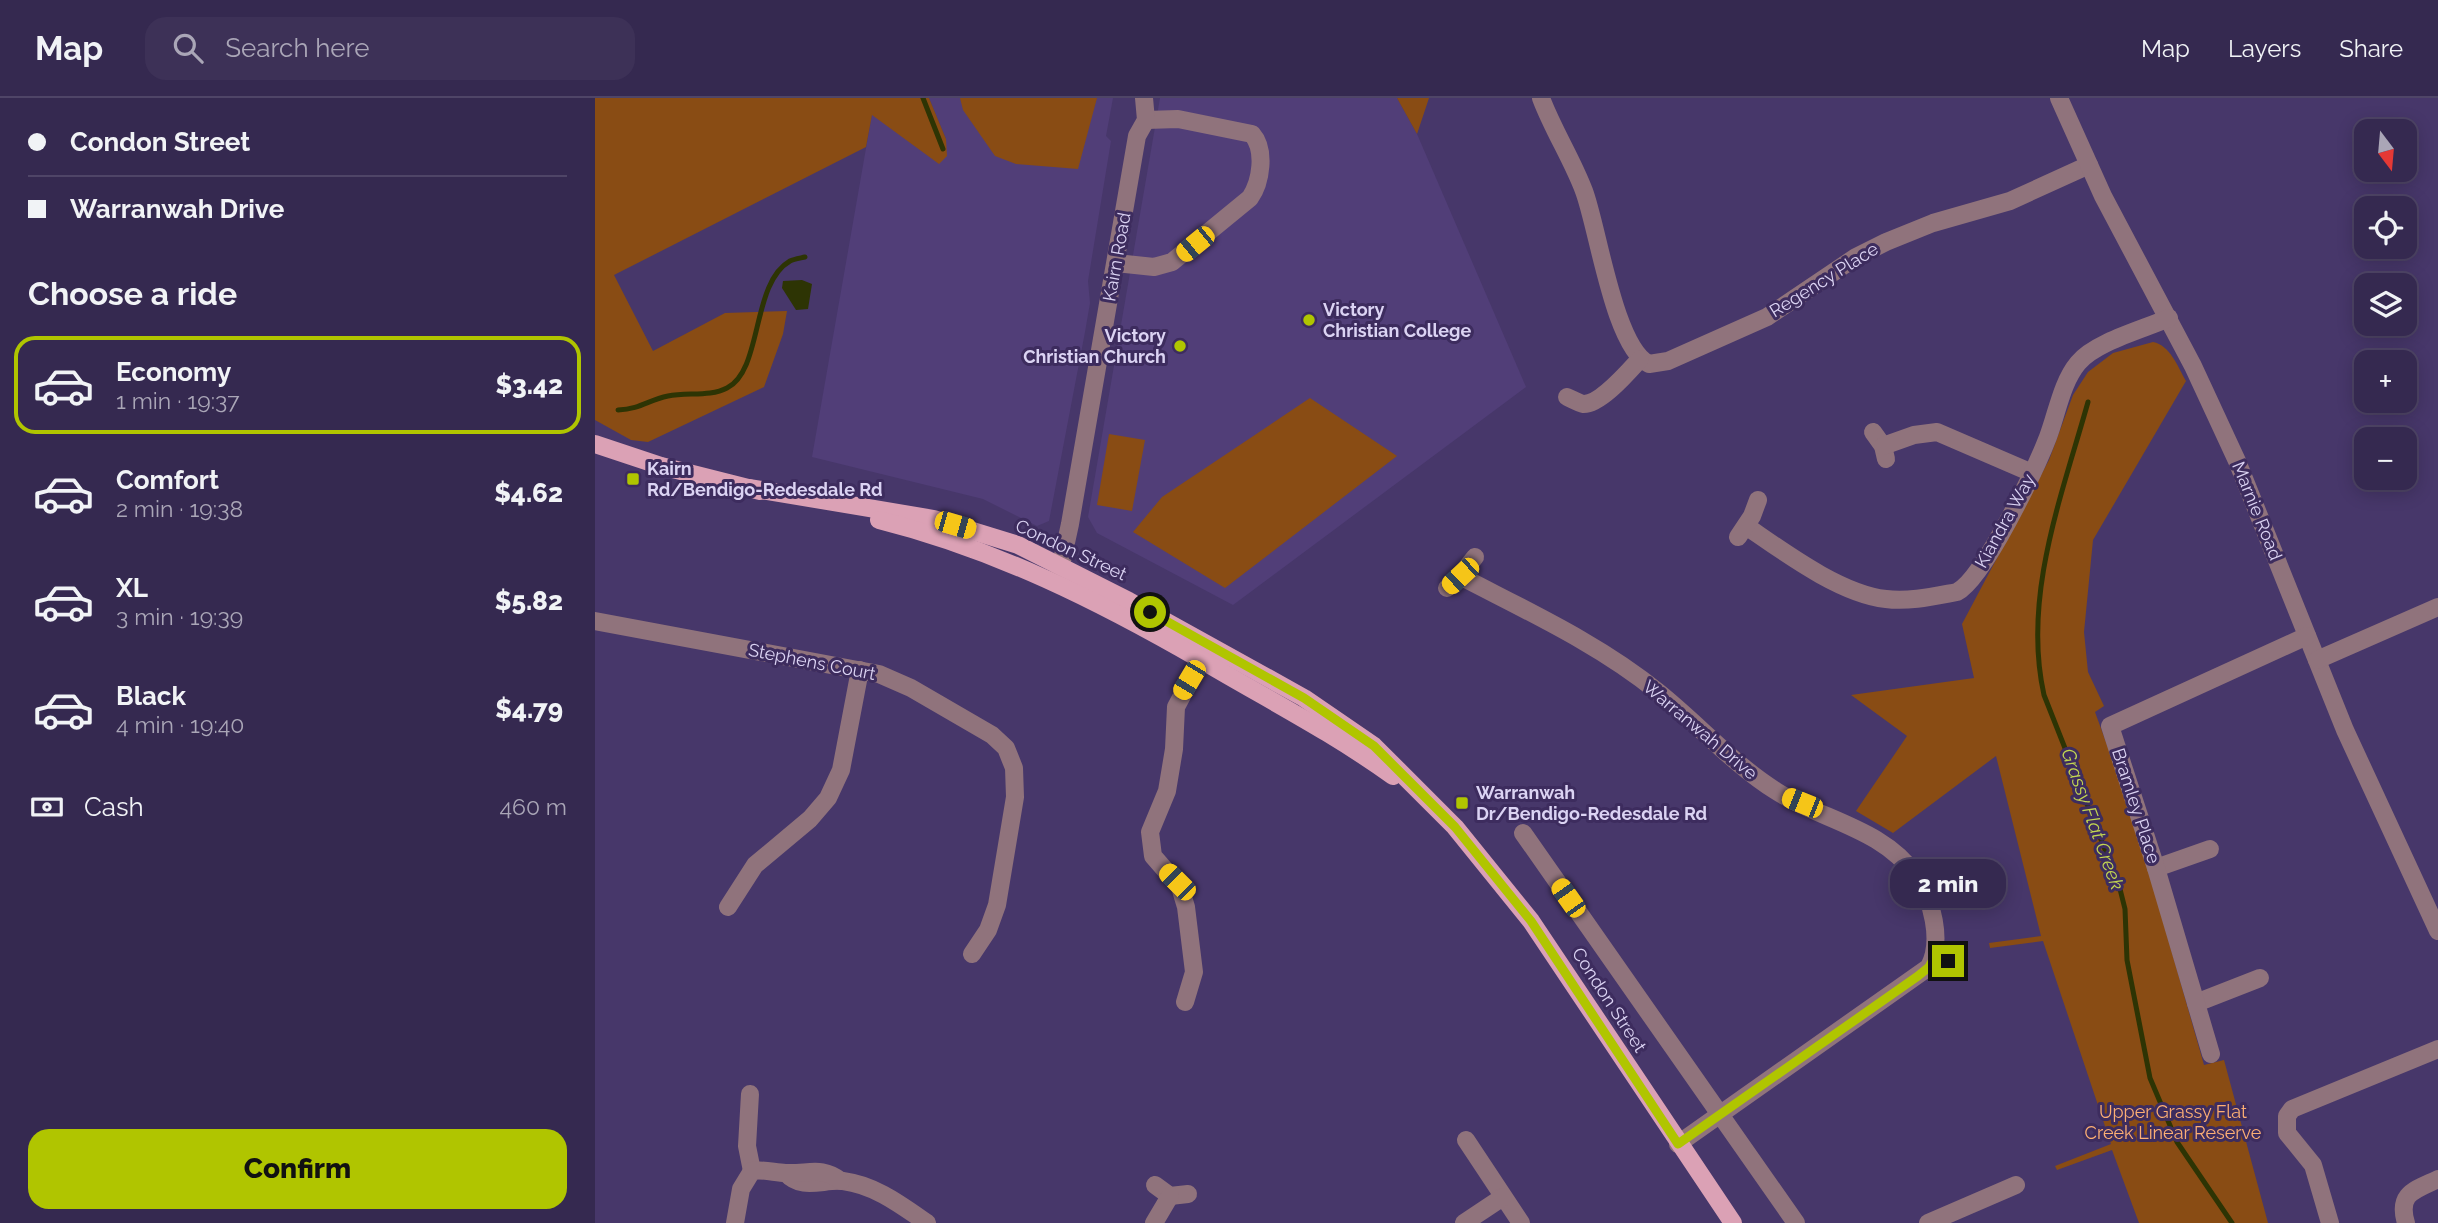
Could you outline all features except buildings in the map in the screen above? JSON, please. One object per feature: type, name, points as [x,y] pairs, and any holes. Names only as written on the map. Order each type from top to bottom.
[{"type":"main road","name":"Condon Street","points":[[595,444],[661,466],[933,535],[1059,574],[1304,698],[1374,746],[1438,810],[1531,921],[1733,1223]]},
{"type":"main road","name":"Condon Street","points":[[1059,574],[1201,660],[1350,745],[1438,810]]},
{"type":"street","name":"Kairn Road","points":[[1059,574],[1117,263],[1137,136],[1146,120],[1144,98]]},
{"type":"street","points":[[1541,98],[1585,194],[1609,288],[1640,359],[1615,386],[1591,402],[1583,404],[1567,397]]},
{"type":"street","name":"Marnie Road","points":[[2059,98],[2089,165],[2169,318],[2237,461],[2317,660],[2388,826],[2438,931]]},
{"type":"street","points":[[1117,263],[1154,267],[1172,262],[1250,198],[1257,184],[1261,155],[1258,141],[1252,134],[1178,119],[1146,120]]},
{"type":"street","name":"Regency Place","points":[[1640,359],[1655,365],[1681,356],[1767,317],[1875,247],[1933,223],[1997,206],[2089,165]]},
{"type":"street","name":"Kiandra Way","points":[[1758,500],[1742,531],[1856,592],[1889,600],[1957,592],[1972,580],[2032,473],[2079,361],[2102,346],[2169,318]]},
{"type":"street","points":[[1881,446],[1914,435],[1937,432],[2032,473]]},
{"type":"street","name":"Warranwah Drive","points":[[1475,557],[1453,582],[1566,632],[1656,690],[1779,793],[1860,830],[1903,861],[1925,892],[1941,959],[1678,1144]]},
{"type":"street","points":[[2317,660],[2438,607]]},
{"type":"street","name":"Stephens Court","points":[[595,621],[860,670],[892,679],[992,735],[1011,758],[1016,786],[997,905],[988,930],[972,954]]},
{"type":"street","name":"Bramley Place","points":[[2211,1055],[2156,868],[2110,726],[2307,636]]},
{"type":"street","points":[[1185,1002],[1194,972],[1185,901],[1177,882],[1153,856],[1150,832],[1167,791],[1174,749],[1176,707],[1201,660]]},
{"type":"street","points":[[728,907],[754,865],[810,819],[828,797],[841,770],[860,670]]},
{"type":"street","name":"Condon Street","points":[[1523,833],[1796,1223]]},
{"type":"street","points":[[2156,868],[2210,849]]},
{"type":"street","points":[[2196,1003],[2260,978]]},
{"type":"street","points":[[2330,1223],[2313,1165],[2287,1133],[2287,1116],[2292,1109],[2438,1049]]},
{"type":"street","points":[[752,1089],[747,1146],[752,1171]]},
{"type":"street","points":[[1466,1140],[1521,1223]]},
{"type":"street","points":[[752,1171],[786,1173],[798,1182],[841,1181],[877,1191],[927,1223]]},
{"type":"street","points":[[735,1223],[743,1181],[752,1171]]},
{"type":"street","points":[[2406,1223],[2402,1207],[2407,1196],[2438,1179]]},
{"type":"street","points":[[1154,1223],[1179,1195],[1155,1185]]},
{"type":"street","points":[[1928,1223],[2016,1185]]},
{"type":"street","points":[[1464,1223],[1503,1197]]},
{"type":"shaded area","points":[[929,98],[1113,98],[1106,136],[1111,141],[1088,281],[1090,303],[1085,332],[1049,521],[1037,526],[983,499],[812,457],[872,114],[946,139]]},
{"type":"shaded area","name":"Victory Christian College","points":[[1160,98],[1397,98],[1417,134],[1526,387],[1233,605],[1097,533],[1088,517]]},
{"type":"shaded area","points":[[802,280],[812,284],[808,309],[796,310],[782,288],[783,281]]},
{"type":"green space","points":[[595,98],[929,98],[946,139],[947,156],[939,164],[872,115],[866,147],[614,275],[653,351],[725,313],[787,311],[783,334],[764,387],[648,442],[631,440],[595,420]]},
{"type":"green space","points":[[960,98],[1097,98],[1078,169],[1016,164],[995,156],[963,110]]},
{"type":"green space","points":[[1397,98],[1429,98],[1417,134]]},
{"type":"green space","name":"Upper Grassy Flat Creek Linear Reserve","points":[[2153,342],[2169,352],[2186,381],[2093,540],[2084,632],[2088,672],[2104,706],[2095,712],[2134,819],[2204,1065],[2224,1060],[2268,1223],[2139,1223],[2112,1150],[2057,1170],[2055,1166],[2111,1144],[2043,941],[1990,948],[1989,943],[2041,936],[1996,756],[1893,833],[1856,811],[1907,736],[1851,695],[1974,678],[1962,624],[2049,460],[2073,395],[2088,372],[2113,353]]},
{"type":"green space","points":[[1310,398],[1397,456],[1225,588],[1133,532],[1162,497]]},
{"type":"green space","points":[[1109,434],[1145,440],[1132,511],[1097,505]]},
{"type":"waterway","points":[[923,98],[943,149]]},
{"type":"waterway","points":[[618,410],[633,408],[668,396],[727,388],[747,364],[762,306],[778,272],[790,261],[805,257]]},
{"type":"waterway","name":"Grassy Flat Creek","points":[[2088,402],[2057,510],[2041,584],[2038,621],[2044,695],[2119,885],[2125,909],[2127,960],[2150,1078],[2177,1142],[2232,1223]]},
{"type":"place","name":"Victory Christian College","points":[[1309,320]]},
{"type":"place","name":"Victory Christian Church","points":[[1180,346]]},
{"type":"place","name":"Kairn Rd/Bendigo-Redesdale Rd","points":[[633,479]]},
{"type":"place","name":"Warranwah Dr/Bendigo-Redesdale Rd","points":[[1462,803]]},
{"type":"route","points":[[1150,612],[1304,698],[1374,746],[1455,827],[1531,921],[1678,1144],[1918,976],[1929,967],[1935,956],[1948,961]]}]
